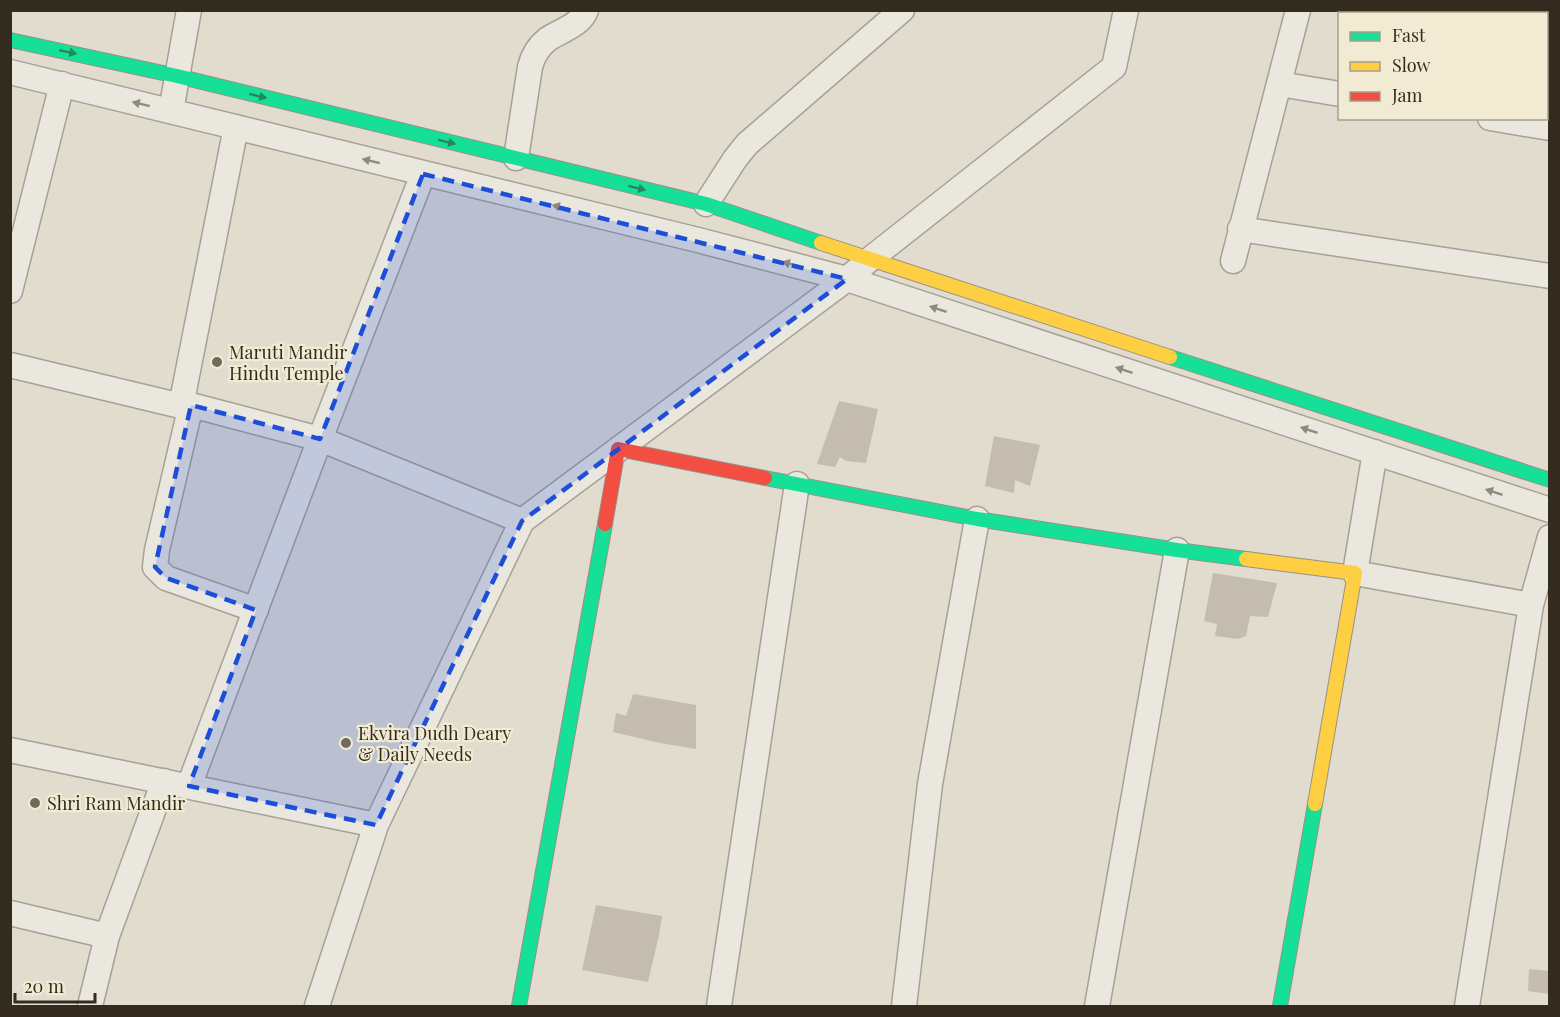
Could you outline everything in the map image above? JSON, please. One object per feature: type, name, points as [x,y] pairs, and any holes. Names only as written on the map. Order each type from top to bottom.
[{"type":"street","points":[[171,111],[189,10]]},
{"type":"street","points":[[516,158],[532,59],[548,40],[577,22],[586,10]]},
{"type":"street","points":[[706,204],[747,144],[902,10]]},
{"type":"street","points":[[317,1006],[376,825],[522,521],[848,279],[1114,67],[1126,10]]},
{"type":"street","points":[[1233,261],[1298,10]]},
{"type":"street","points":[[10,40],[177,76],[706,204],[869,260],[1550,480]]},
{"type":"street","points":[[10,72],[698,240],[848,279],[1550,510]]},
{"type":"street","points":[[10,291],[62,84]]},
{"type":"street","points":[[1279,84],[1338,94]]},
{"type":"street","points":[[1502,120],[1550,128]]},
{"type":"street","points":[[236,127],[186,406],[156,550],[155,567],[166,578],[256,610]]},
{"type":"street","points":[[189,786],[423,174]]},
{"type":"street","points":[[1240,229],[1550,276]]},
{"type":"street","points":[[10,365],[320,439],[522,521]]},
{"type":"street","points":[[618,449],[977,519],[1177,550],[1355,573],[1531,605]]},
{"type":"street","points":[[519,1006],[618,449]]},
{"type":"street","points":[[1280,1006],[1376,452]]},
{"type":"street","points":[[718,1006],[797,484]]},
{"type":"street","points":[[904,1006],[930,784],[977,519]]},
{"type":"street","points":[[1467,1006],[1531,605],[1550,537]]},
{"type":"street","points":[[1097,1006],[1177,550]]},
{"type":"street","points":[[10,750],[376,825]]},
{"type":"street","points":[[90,1006],[107,936],[164,781]]},
{"type":"street","points":[[10,913],[107,936]]},
{"type":"highlighted area","points":[[423,174],[847,279],[522,521],[376,825],[189,786],[256,610],[166,578],[155,567],[191,405],[320,439]]},
{"type":"building","points":[[839,401],[878,409],[866,463],[846,461],[840,457],[835,467],[817,464]]},
{"type":"building","points":[[994,436],[1040,445],[1030,486],[1015,480],[1014,493],[985,486]]},
{"type":"building","points":[[1213,573],[1277,583],[1268,617],[1250,616],[1246,636],[1238,639],[1215,636],[1217,624],[1204,621]]},
{"type":"building","points":[[633,694],[696,705],[696,749],[613,732],[616,713],[626,716]]},
{"type":"building","points":[[596,905],[662,916],[648,982],[582,970]]},
{"type":"building","points":[[1529,969],[1550,971],[1550,994],[1528,991]]},
{"type":"traffic: fast","points":[[10,40],[177,76],[706,204],[821,243]]},
{"type":"traffic: fast","points":[[1170,357],[1550,480]]},
{"type":"traffic: fast","points":[[765,478],[977,519],[1246,559]]},
{"type":"traffic: fast","points":[[519,1006],[605,524]]},
{"type":"traffic: fast","points":[[1280,1006],[1315,804]]},
{"type":"traffic: slow","points":[[821,243],[1170,357]]},
{"type":"traffic: slow","points":[[1246,559],[1355,573],[1315,804]]},
{"type":"traffic: jam","points":[[605,524],[618,449],[765,478]]},
{"type":"place","name":"Maruti Mandir Hindu Temple","points":[[217,362]]},
{"type":"place","name":"Ekvira Dudh Deary & Daily Needs","points":[[346,743]]},
{"type":"place","name":"Shri Ram Mandir","points":[[35,803]]}]
